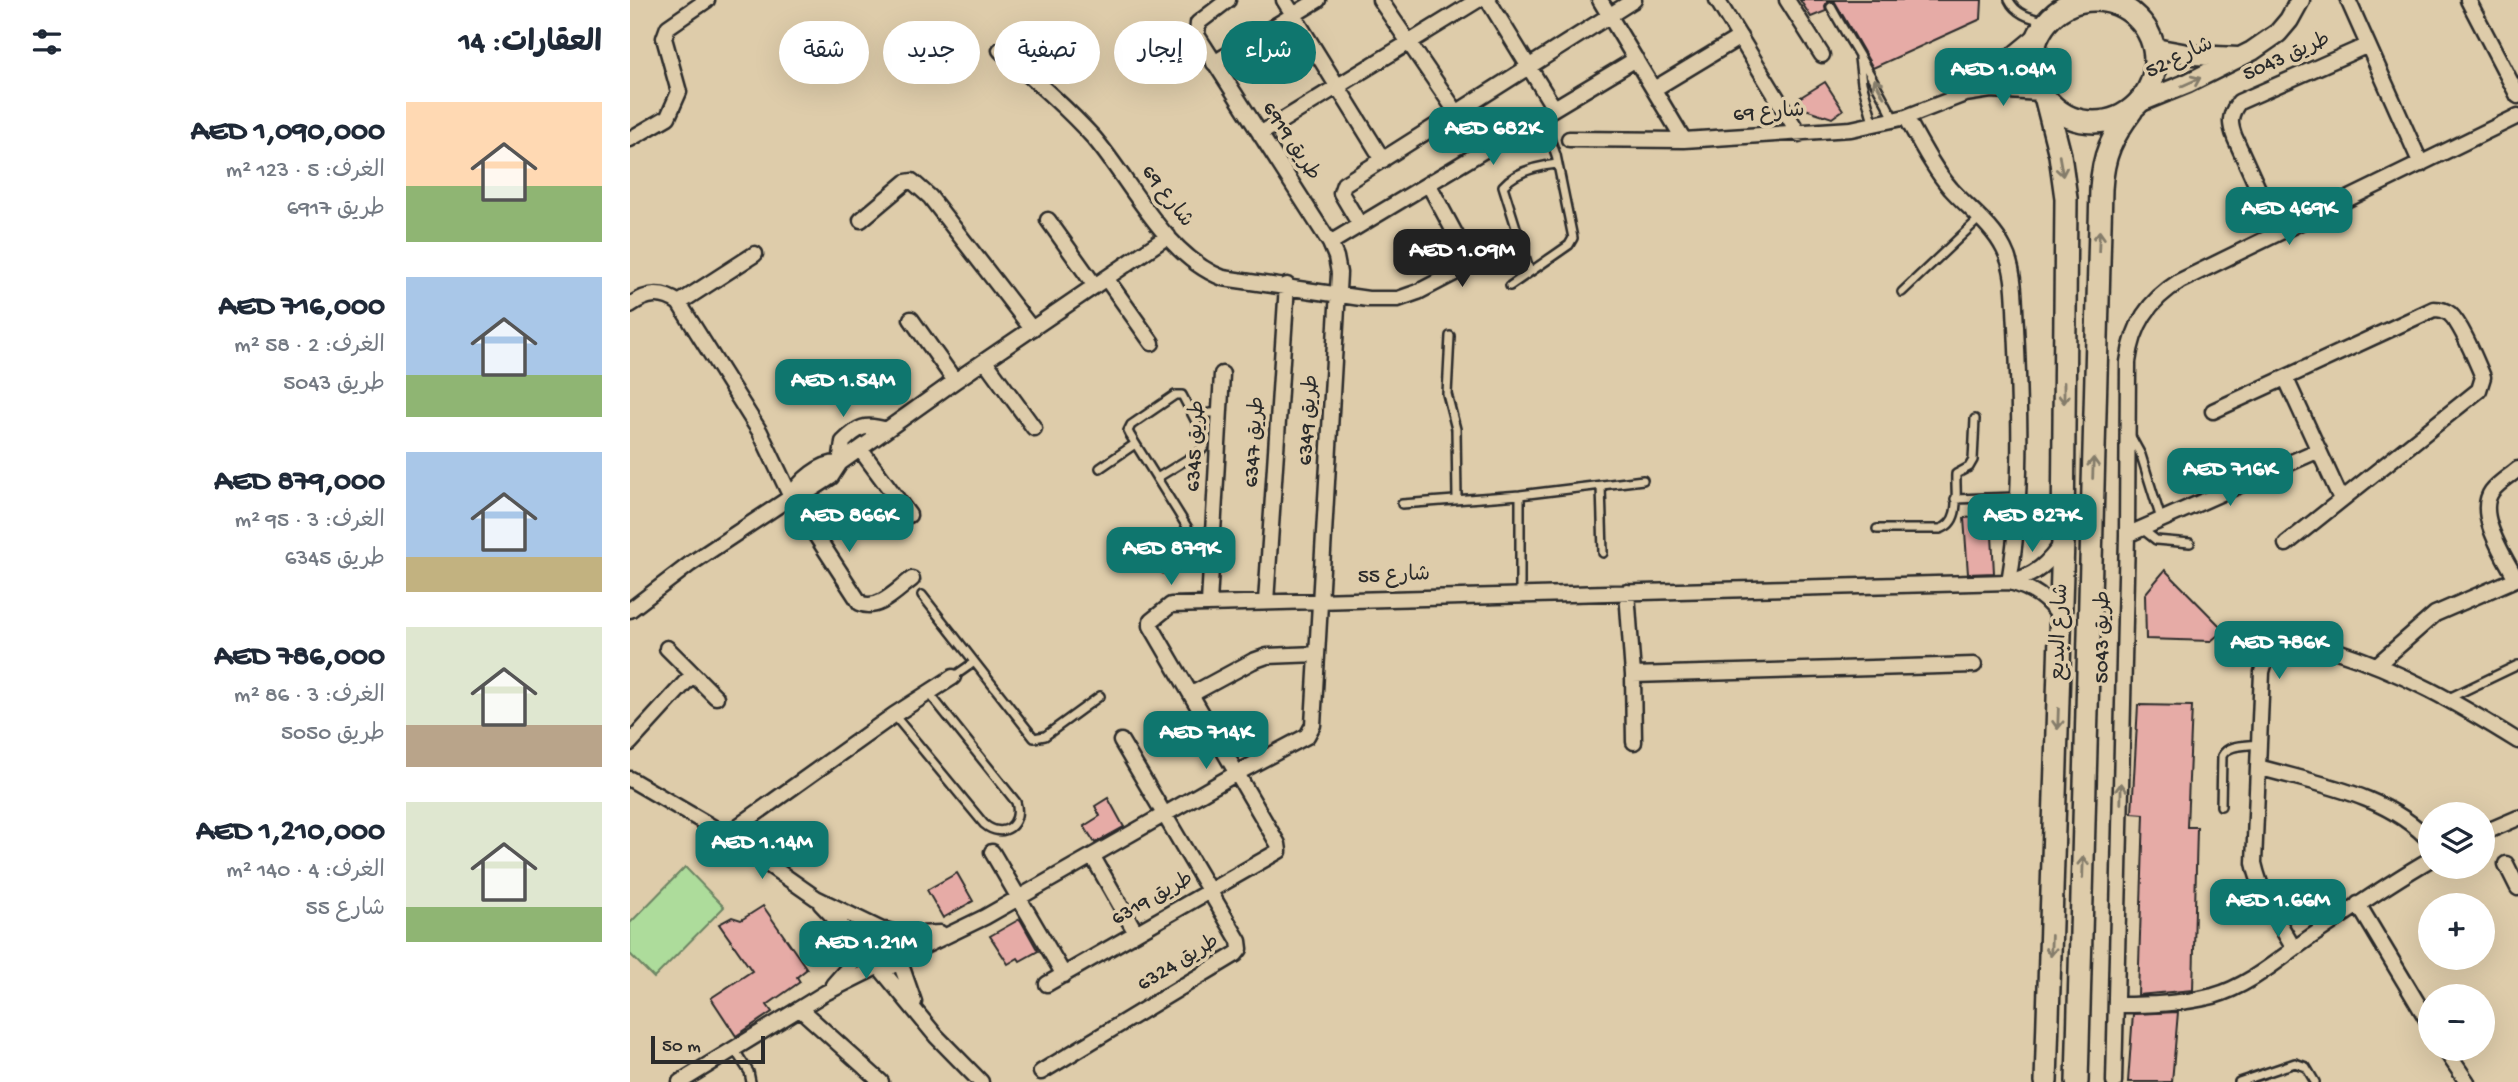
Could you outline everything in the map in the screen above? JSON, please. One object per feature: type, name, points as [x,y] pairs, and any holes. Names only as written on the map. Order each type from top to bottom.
[{"type":"main road","points":[[2103,0],[2133,9],[2149,32],[2154,48],[2154,77],[2137,106],[2116,120],[2097,123],[2077,121],[2060,113],[2043,96],[2034,73],[2033,52],[2043,27],[2065,3],[2103,0]]},
{"type":"main road","name":"شارع البديع","points":[[2043,96],[2060,155],[2066,198],[2063,540],[2046,1082]]},
{"type":"main road","name":"شارع البديع","points":[[2077,1082],[2101,182],[2113,136],[2137,106]]},
{"type":"street","points":[[630,139],[668,117],[679,92],[664,38],[668,27],[707,0]]},
{"type":"street","name":"طريق 6919","points":[[1228,0],[1201,19],[1196,26],[1197,35],[1330,243]]},
{"type":"street","points":[[1284,0],[1383,160]]},
{"type":"street","points":[[1214,63],[1318,0]]},
{"type":"street","points":[[1380,0],[1457,113]]},
{"type":"street","points":[[1260,134],[1478,0]]},
{"type":"street","points":[[1488,0],[1529,66],[1548,112]]},
{"type":"street","points":[[1600,0],[1684,140]]},
{"type":"street","points":[[1360,225],[1341,193],[1341,188],[1634,0]]},
{"type":"street","points":[[1717,0],[1799,134]]},
{"type":"street","points":[[1787,0],[1822,55]]},
{"type":"street","name":"شارع 52","points":[[2137,106],[2252,51],[2278,33],[2300,0]]},
{"type":"street","points":[[2348,0],[2421,163]]},
{"type":"street","points":[[2468,0],[2518,96]]},
{"type":"street","name":"شارع 69","points":[[1965,94],[2043,27]]},
{"type":"street","points":[[1654,89],[1740,37]]},
{"type":"street","name":"طريق 5043","points":[[2278,233],[2230,126],[2231,113],[2239,102],[2368,45]]},
{"type":"street","name":"شارع 52","points":[[2154,48],[2193,55],[2238,57]]},
{"type":"street","points":[[1330,243],[1636,59]]},
{"type":"street","name":"شارع 69","points":[[1040,84],[1095,140],[1185,255],[1209,272],[1223,278],[1287,285],[1368,299],[1398,299],[1418,292],[1466,265],[1467,257],[1429,185]]},
{"type":"street","name":"شارع 69","points":[[1569,139],[1684,140],[1799,134],[1901,119],[1965,94],[2003,90],[2043,96]]},
{"type":"street","name":"طريق 5043","points":[[2114,1082],[2127,535],[2128,362],[2138,323],[2149,306],[2163,292],[2180,281],[2518,116]]},
{"type":"street","points":[[1901,119],[1941,176],[2004,249],[2011,266],[2018,363],[2018,497],[2017,529],[2009,582]]},
{"type":"street","points":[[861,220],[906,182],[912,181],[930,197],[1032,329]]},
{"type":"street","points":[[1048,220],[1152,342]]},
{"type":"street","points":[[630,610],[691,564],[791,497],[831,477],[840,463],[886,430],[1168,236]]},
{"type":"street","name":"طريق 6349","points":[[1320,601],[1339,294],[1339,273],[1330,243]]},
{"type":"street","points":[[679,303],[755,254]]},
{"type":"street","name":"طريق 6347","points":[[1266,602],[1287,285]]},
{"type":"street","points":[[630,305],[642,297],[657,294],[679,303],[771,451],[791,497],[860,603],[869,607],[877,604],[912,579]]},
{"type":"street","points":[[2213,411],[2434,309],[2452,315],[2480,370],[2482,383],[2479,390],[2286,544]]},
{"type":"street","points":[[911,319],[955,381]]},
{"type":"street","points":[[985,361],[1034,428]]},
{"type":"street","name":"طريق 6345","points":[[1209,603],[1222,374]]},
{"type":"street","points":[[2286,379],[2341,499]]},
{"type":"street","points":[[840,463],[843,442],[861,428],[869,426],[886,430]]},
{"type":"street","points":[[860,449],[909,515]]},
{"type":"street","points":[[2127,535],[2319,450]]},
{"type":"street","points":[[2378,664],[2435,614],[2517,579],[2486,516],[2486,504],[2491,492],[2518,469]]},
{"type":"street","name":"شارع 55","points":[[1192,695],[1150,623],[1171,605],[2009,582],[2025,578],[2041,569],[2063,540]]},
{"type":"street","name":"شارع 55","points":[[2009,582],[2037,592],[2061,619]]},
{"type":"street","points":[[1627,592],[1633,675],[1634,742]]},
{"type":"street","points":[[680,1082],[825,993],[878,968],[894,965],[900,958],[1019,898],[1301,739],[1311,731],[1320,601]]},
{"type":"street","points":[[2294,949],[2266,901],[2258,883],[2254,863],[2262,672],[2266,656],[2277,644],[2293,639],[2378,664],[2449,698],[2518,741]]},
{"type":"street","points":[[667,648],[716,697]]},
{"type":"street","points":[[1237,773],[1192,695],[1252,661],[1267,656],[1317,654]]},
{"type":"street","points":[[1633,675],[1974,665]]},
{"type":"street","points":[[630,743],[693,674]]},
{"type":"street","points":[[726,835],[894,715],[953,677]]},
{"type":"street","name":"طريق 6324","points":[[1041,1072],[1236,954],[1240,949],[1239,940],[1121,741]]},
{"type":"street","points":[[2258,767],[2364,797],[2386,807],[2418,831]]},
{"type":"street","name":"طريق 6319","points":[[1047,984],[1279,851],[1278,844],[1237,773]]},
{"type":"street","points":[[630,779],[726,835],[816,898],[880,929],[896,935],[955,931]]},
{"type":"street","points":[[2495,828],[2518,818]]},
{"type":"street","points":[[992,852],[1063,975]]},
{"type":"street","points":[[1093,857],[1136,933]]},
{"type":"street","points":[[2506,864],[2518,888]]},
{"type":"street","points":[[2117,1006],[2165,1005],[2215,995],[2267,970],[2358,904],[2418,867]]},
{"type":"street","points":[[816,898],[863,950],[865,958],[878,968],[953,1055],[981,1082]]},
{"type":"street","points":[[2358,904],[2418,1004]]},
{"type":"street","points":[[825,993],[863,950],[868,935],[880,929]]},
{"type":"street","points":[[896,935],[901,942],[900,958],[920,1016]]},
{"type":"street","points":[[800,1009],[881,1082]]},
{"type":"street","points":[[2453,1061],[2467,1082]]},
{"type":"lane","points":[[2009,0],[2011,6],[2043,27]]},
{"type":"lane","points":[[1831,7],[1859,57],[1901,119]]},
{"type":"lane","points":[[1859,57],[1860,74],[1874,125]]},
{"type":"lane","points":[[1510,286],[1569,245],[1573,238],[1548,112]]},
{"type":"lane","points":[[1530,272],[1503,186],[1531,169],[1557,164]]},
{"type":"lane","points":[[1902,292],[1980,218]]},
{"type":"lane","points":[[1451,336],[1447,394],[1456,429],[1457,499]]},
{"type":"lane","points":[[1157,478],[1203,449],[1205,438],[1185,398],[1177,394],[1129,427],[1135,444],[1195,541],[1192,548],[1165,569]]},
{"type":"lane","points":[[1194,415],[1220,412]]},
{"type":"lane","points":[[1877,529],[1945,528],[1955,517],[1956,474],[1969,467],[1973,460],[1975,419]]},
{"type":"lane","points":[[2128,431],[2141,455],[2161,519]]},
{"type":"lane","points":[[1100,468],[1135,444]]},
{"type":"lane","points":[[1402,504],[1520,495],[1643,480]]},
{"type":"lane","points":[[1601,486],[1603,553]]},
{"type":"lane","points":[[1520,495],[1520,595]]},
{"type":"lane","points":[[1955,499],[2018,497]]},
{"type":"lane","points":[[2141,529],[2156,540],[2190,543]]},
{"type":"lane","points":[[922,595],[1031,736],[1037,739],[1045,736],[1100,695]]},
{"type":"lane","points":[[953,677],[973,663]]},
{"type":"lane","points":[[2449,698],[2518,665]]},
{"type":"lane","points":[[894,715],[984,824],[999,832],[1007,830],[1018,818],[1016,802],[929,693]]},
{"type":"lane","points":[[2221,806],[2224,751],[2259,744]]},
{"type":"lane","points":[[733,1049],[749,1072],[751,1082]]},
{"type":"lane","points":[[2239,1082],[2295,1063],[2306,1067],[2315,1082]]},
{"type":"green space","points":[[685,867],[724,907],[654,978],[630,954],[630,923]]},
{"type":"building","points":[[1800,0],[1982,0],[1981,19],[1873,68],[1835,2],[1827,2],[1826,11],[1811,17]]},
{"type":"building","points":[[1825,82],[1843,110],[1832,118],[1802,108],[1796,100]]},
{"type":"building","points":[[1991,516],[1994,573],[1968,574],[1964,518]]},
{"type":"building","points":[[2165,570],[2224,630],[2211,641],[2146,639],[2145,594]]},
{"type":"building","points":[[2138,705],[2192,706],[2187,827],[2197,827],[2193,990],[2138,995],[2144,814],[2132,813]]},
{"type":"building","points":[[1108,798],[1124,827],[1095,843],[1084,826],[1100,816],[1095,806]]},
{"type":"building","points":[[957,873],[973,901],[943,918],[927,890]]},
{"type":"building","points":[[763,906],[807,969],[797,977],[800,982],[767,1005],[772,1012],[736,1036],[711,998],[752,971],[719,924],[732,917],[741,920]]},
{"type":"building","points":[[1020,919],[1038,951],[1008,964],[990,936]]},
{"type":"building","points":[[2178,1012],[2172,1082],[2128,1082],[2133,1014]]}]
